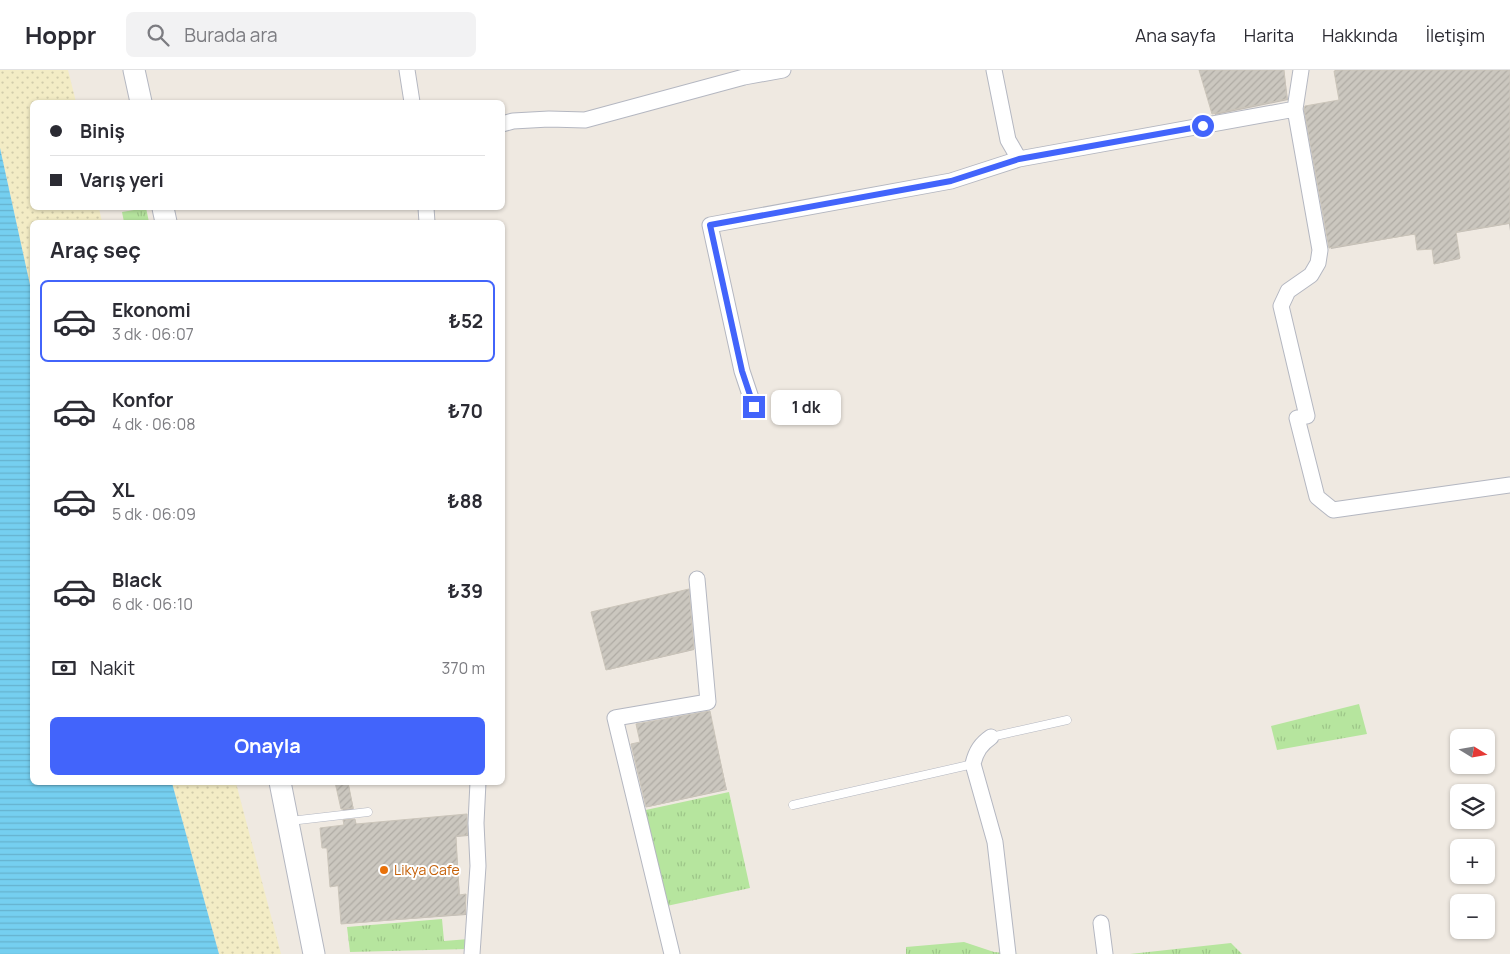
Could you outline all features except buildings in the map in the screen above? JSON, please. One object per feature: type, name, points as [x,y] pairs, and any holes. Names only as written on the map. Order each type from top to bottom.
[{"type":"street","points":[[134,70],[141,100]]},
{"type":"street","points":[[408,70],[412,100]]},
{"type":"street","points":[[505,123],[549,118],[585,120],[744,77],[782,70]]},
{"type":"street","points":[[994,70],[1008,140],[1019,159]]},
{"type":"street","points":[[1301,70],[1295,110],[1320,250],[1318,263],[1311,274],[1288,291],[1281,306],[1307,416],[1297,418],[1317,497],[1333,510],[1510,485]]},
{"type":"street","points":[[754,407],[742,371],[710,225],[951,181],[1019,159],[1295,110]]},
{"type":"street","points":[[672,954],[615,718],[708,702],[696,579]]},
{"type":"street","points":[[992,737],[983,742],[976,753],[973,764],[995,842],[1008,954]]},
{"type":"street","points":[[281,785],[314,954]]},
{"type":"street","points":[[472,954],[478,866],[476,823],[478,785]]},
{"type":"street","points":[[1101,923],[1105,954]]},
{"type":"lane","points":[[992,737],[1067,720]]},
{"type":"lane","points":[[793,805],[973,764]]},
{"type":"lane","points":[[287,822],[368,812]]},
{"type":"green space","points":[[146,210],[149,220],[124,220],[122,212]]},
{"type":"green space","points":[[1359,704],[1367,734],[1277,750],[1271,726]]},
{"type":"green space","points":[[729,792],[750,888],[662,907],[641,811]]},
{"type":"green space","points":[[442,919],[444,941],[469,939],[468,949],[350,952],[347,927]]},
{"type":"green space","points":[[964,942],[994,952],[1019,954],[906,954],[906,947]]},
{"type":"green space","points":[[1231,943],[1242,954],[1130,954]]},
{"type":"sand","points":[[0,70],[68,70],[76,100],[30,100],[30,210],[99,210],[102,220],[30,220],[30,285],[0,148]]},
{"type":"sand","points":[[173,785],[237,785],[281,954],[219,954]]},
{"type":"water","points":[[0,148],[30,285],[30,785],[173,785],[219,954],[0,954]]},
{"type":"place","name":"Likya Cafe","points":[[384,870]]},
{"type":"route","points":[[754,407],[742,371],[710,225],[951,181],[1019,159],[1203,126]]}]
